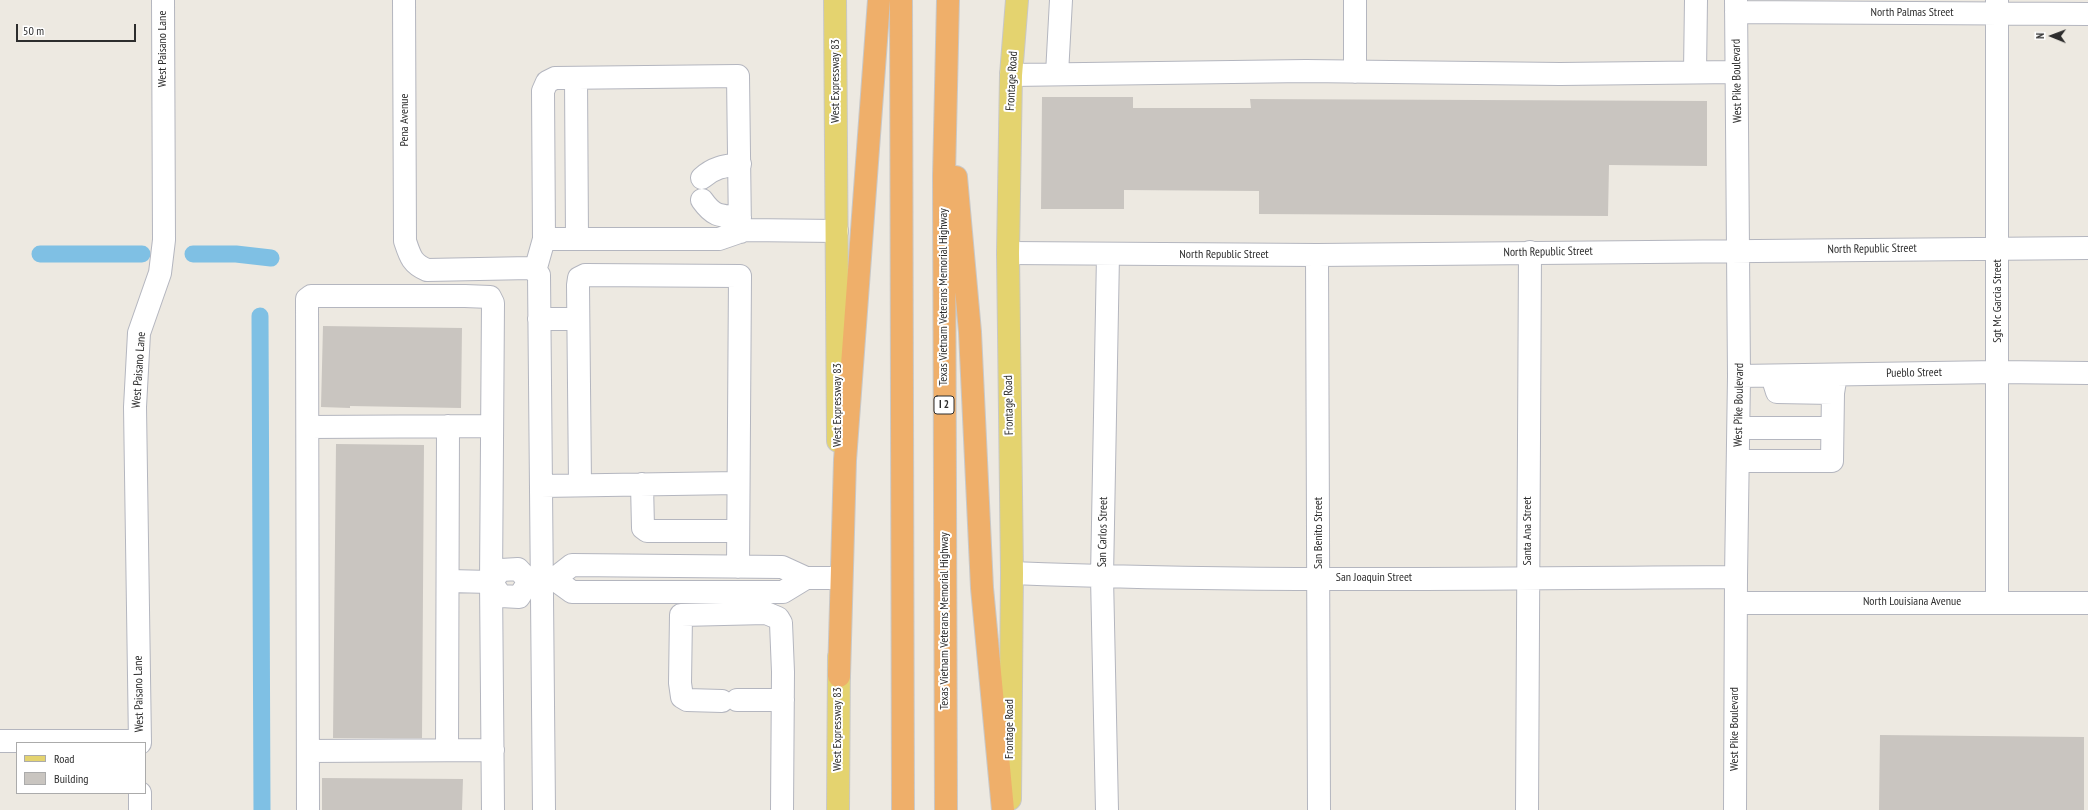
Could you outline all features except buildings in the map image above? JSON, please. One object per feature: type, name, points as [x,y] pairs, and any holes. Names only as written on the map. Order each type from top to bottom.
[{"type":"highway","points":[[839,676],[845,460],[879,0]]},
{"type":"highway","points":[[901,0],[903,810]]},
{"type":"highway","name":"Texas Vietnam Veterans Memorial Highway","points":[[946,810],[944,176],[948,0]]},
{"type":"highway","points":[[947,67],[970,332],[982,588],[1003,810]]},
{"type":"main road","name":"West Expressway 83","points":[[835,0],[839,676],[838,810]]},
{"type":"main road","name":"Frontage Road","points":[[1010,810],[1012,573],[1008,253],[1011,75],[1017,0]]},
{"type":"street","name":"West Paisano Lane","points":[[140,742],[136,408],[139,334],[160,273],[164,240],[163,0]]},
{"type":"street","name":"Pena Avenue","points":[[404,0],[405,241],[411,260],[417,266],[427,270],[531,268],[535,271]]},
{"type":"street","points":[[1057,74],[1061,0]]},
{"type":"street","points":[[1355,0],[1355,72]]},
{"type":"street","points":[[1695,72],[1696,0]]},
{"type":"street","name":"North Palmas Street","points":[[1736,6],[1997,7],[2088,14]]},
{"type":"street","name":"West Pike Boulevard","points":[[1735,810],[1736,577],[1739,428],[1736,6]]},
{"type":"street","name":"Sgt Mc Garcia Street","points":[[1997,7],[1997,602]]},
{"type":"street","points":[[1011,75],[1355,72],[1560,74],[1736,72]]},
{"type":"street","points":[[544,810],[539,276],[535,271],[544,239],[543,91],[547,82],[555,78],[738,76],[740,224]]},
{"type":"street","points":[[576,78],[577,239]]},
{"type":"street","points":[[702,178],[711,170],[721,166],[740,164]]},
{"type":"street","points":[[702,200],[710,211],[740,224],[745,230],[836,231]]},
{"type":"street","points":[[544,239],[719,239],[740,224]]},
{"type":"street","name":"North Republic Street","points":[[1008,253],[1108,255],[1317,255],[2088,248]]},
{"type":"street","name":"Santa Ana Street","points":[[1527,810],[1530,252]]},
{"type":"street","name":"San Carlos Street","points":[[1107,810],[1102,577],[1108,255]]},
{"type":"street","name":"San Benito Street","points":[[1317,255],[1319,810]]},
{"type":"street","points":[[465,296],[466,269]]},
{"type":"street","points":[[580,485],[579,278],[585,275],[740,276],[738,567]]},
{"type":"street","points":[[308,810],[307,299],[311,296],[465,296],[490,297],[493,303],[491,582],[494,810]]},
{"type":"street","points":[[539,318],[578,318]]},
{"type":"street","name":"Pueblo Street","points":[[1739,376],[1772,376],[1834,384],[1998,372],[2088,373]]},
{"type":"street","points":[[1738,461],[1832,461],[1834,384]]},
{"type":"street","points":[[447,750],[449,581],[448,426]]},
{"type":"street","points":[[308,427],[492,426]]},
{"type":"street","points":[[1739,428],[1832,428]]},
{"type":"street","points":[[541,486],[738,483]]},
{"type":"street","points":[[642,484],[643,528],[647,531],[738,531]]},
{"type":"street","points":[[542,580],[572,565],[782,567],[806,578],[838,578]]},
{"type":"street","points":[[681,566],[680,683],[682,697],[687,700],[783,700]]},
{"type":"street","points":[[491,582],[501,570],[518,569],[572,592],[783,592],[806,578]]},
{"type":"street","name":"San Joaquin Street","points":[[1012,573],[1102,577],[1319,579],[1736,577]]},
{"type":"street","points":[[449,581],[491,582]]},
{"type":"street","name":"North Louisiana Avenue","points":[[1736,603],[2088,603]]},
{"type":"street","points":[[681,615],[766,613],[778,618],[781,623],[783,700],[782,810]]},
{"type":"street","points":[[0,741],[140,742]]},
{"type":"street","points":[[308,751],[493,750]]},
{"type":"street","points":[[140,794],[140,810]]},
{"type":"waterway","points":[[40,254],[142,254]]},
{"type":"waterway","points":[[193,254],[236,254],[271,258]]},
{"type":"waterway","points":[[260,316],[262,810]]}]
